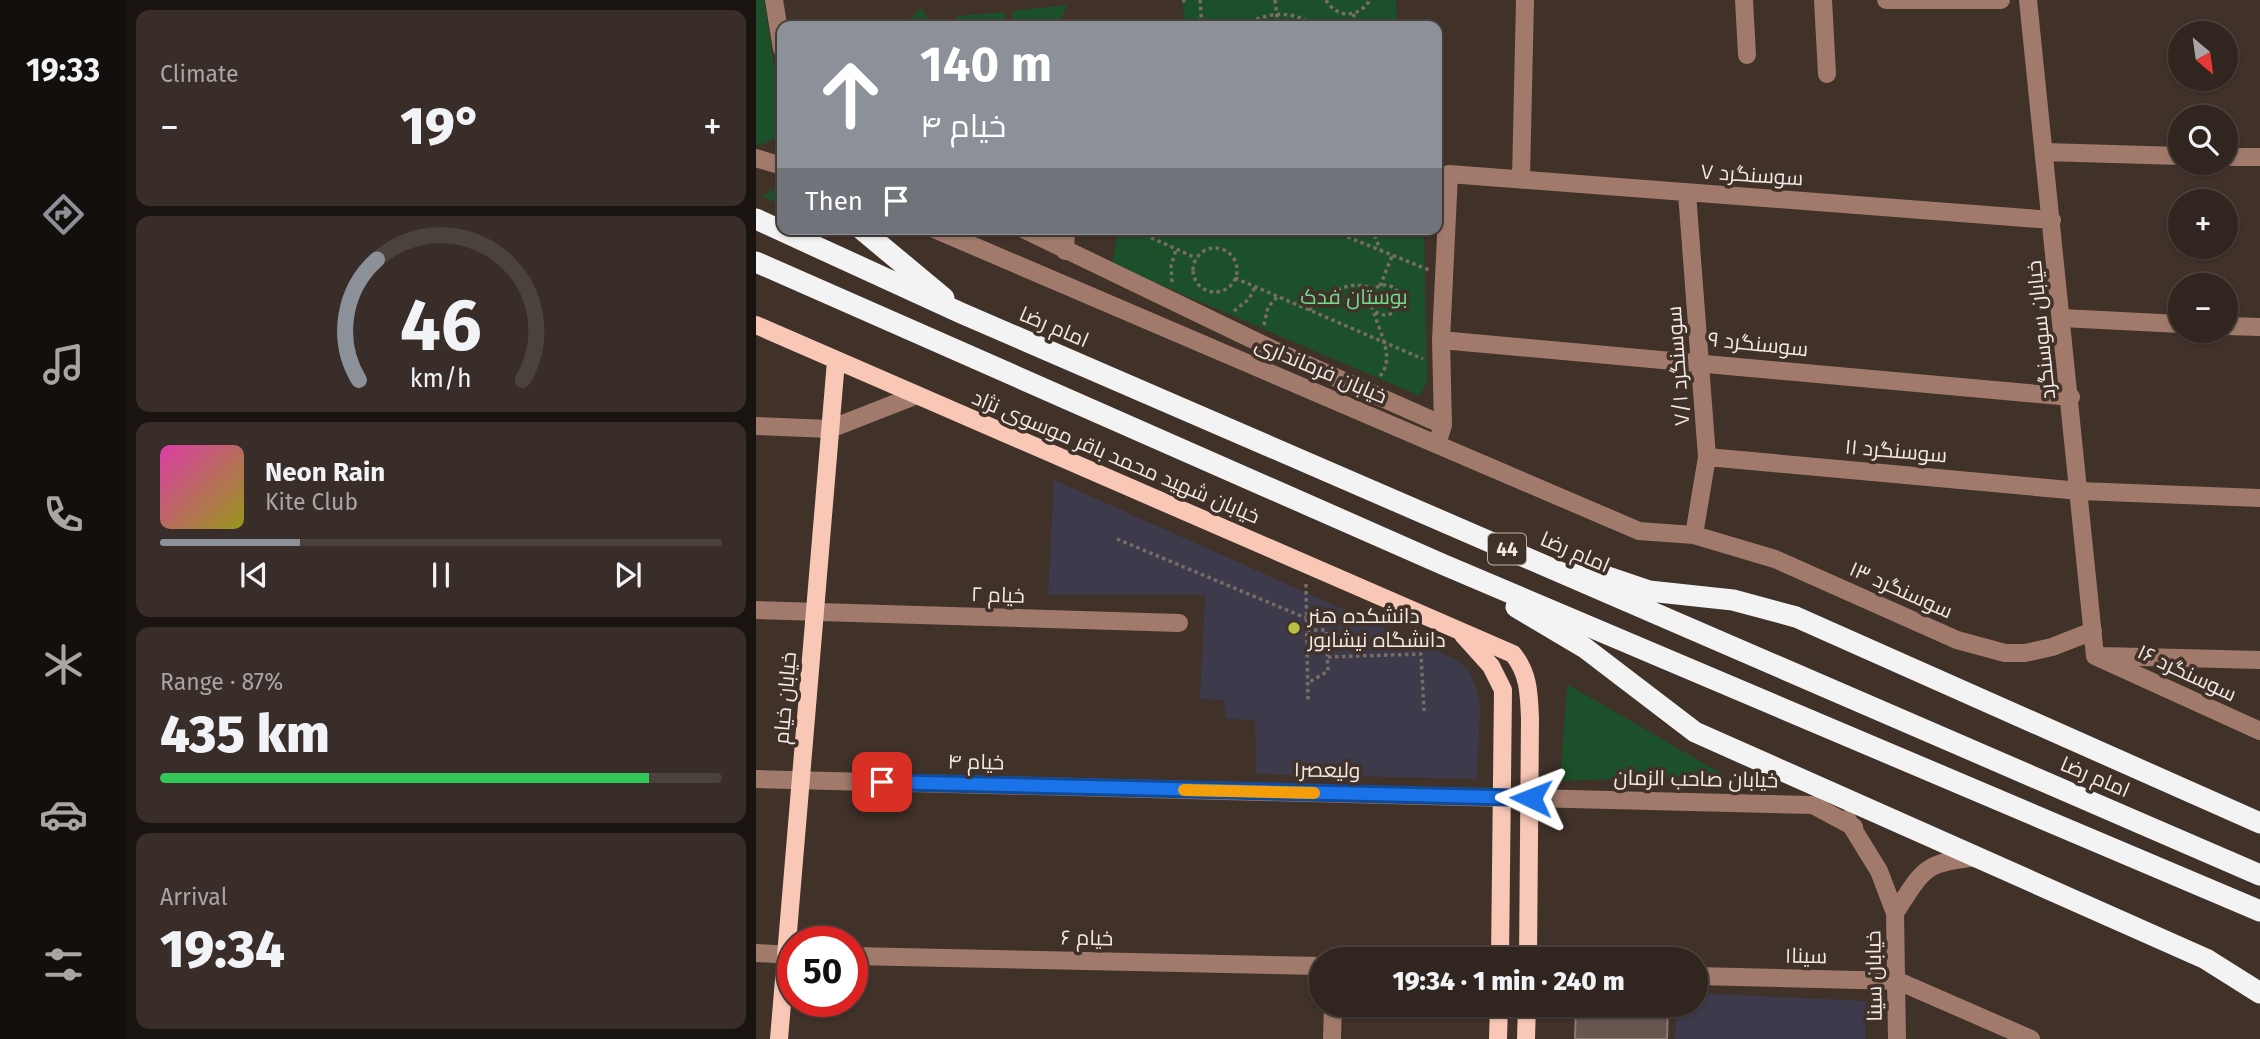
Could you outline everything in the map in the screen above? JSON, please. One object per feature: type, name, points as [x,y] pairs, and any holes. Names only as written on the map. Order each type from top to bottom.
[{"type":"highway","name":"امام رضا","points":[[756,219],[777,229]]},
{"type":"highway","name":"امام رضا","points":[[791,235],[961,313],[2260,875]]},
{"type":"highway","points":[[868,235],[961,313]]},
{"type":"highway","name":"44","points":[[756,262],[1441,564],[2260,911]]},
{"type":"highway","points":[[1455,526],[1649,591],[1733,600],[1796,617],[2260,823]]},
{"type":"highway","points":[[1441,564],[1585,648],[1695,732],[2206,959],[2260,993]]},
{"type":"main road","name":"خیابان شهید محمد باقر موسوی نژاد","points":[[756,325],[1513,654],[1523,667],[1528,682],[1530,719],[1528,947]]},
{"type":"main road","name":"خیابان خیام","points":[[792,926],[801,780],[836,361]]},
{"type":"main road","points":[[1458,630],[1491,666],[1503,690],[1500,947]]},
{"type":"main road","points":[[1503,797],[1531,798]]},
{"type":"main road","name":"خیابان خیام","points":[[779,1039],[782,1017]]},
{"type":"main road","points":[[1498,1039],[1499,1017]]},
{"type":"main road","points":[[1526,1039],[1527,1017]]},
{"type":"street","points":[[774,0],[777,21]]},
{"type":"street","points":[[1521,178],[1525,0]]},
{"type":"street","points":[[1744,0],[1747,55]]},
{"type":"street","points":[[1823,0],[1827,74]]},
{"type":"street","points":[[1886,0],[2001,0]]},
{"type":"street","name":"خیابان سوسنگرد","points":[[2028,0],[2081,491],[2095,656]]},
{"type":"street","points":[[2045,152],[2168,156]]},
{"type":"street","points":[[2238,157],[2260,158]]},
{"type":"street","points":[[756,158],[777,164]]},
{"type":"street","name":"سوسنگرد ۷","points":[[1444,275],[1450,174],[2052,220]]},
{"type":"street","name":"سوسنگرد ۷/۱","points":[[1687,193],[1707,457],[1694,535]]},
{"type":"street","name":"خیابان فرمانداری","points":[[948,235],[1639,531],[1694,535]]},
{"type":"street","points":[[1034,235],[1275,350],[1443,425]]},
{"type":"street","points":[[1065,251],[1066,235]]},
{"type":"street","points":[[1437,444],[1443,425],[1441,340],[1444,275]]},
{"type":"street","points":[[2062,318],[2168,323]]},
{"type":"street","points":[[2238,326],[2260,327]]},
{"type":"street","name":"سوسنگرد ۹","points":[[1441,340],[1700,361],[2071,397]]},
{"type":"street","points":[[756,426],[830,429],[917,396]]},
{"type":"street","name":"سوسنگرد ۱۱","points":[[1707,457],[2081,491],[2260,498]]},
{"type":"street","name":"سوسنگرد ۱۳","points":[[1694,535],[1775,559],[1957,640],[2005,653],[2025,653],[2052,647],[2093,631]]},
{"type":"street","name":"خیام ۲","points":[[756,610],[1179,623]]},
{"type":"street","points":[[2095,656],[2260,660]]},
{"type":"street","name":"سوسنگرد ۱۶","points":[[2095,656],[2260,731]]},
{"type":"street","name":"خیام ۴","points":[[756,779],[1150,789]]},
{"type":"street","name":"ولیعصر۱","points":[[1150,789],[1503,797]]},
{"type":"street","name":"خیابان سینا","points":[[1823,789],[1854,827],[1879,871],[1895,913],[1897,1039]]},
{"type":"street","name":"خیابان صاحب الزمان","points":[[1531,798],[1813,805],[1854,827]]},
{"type":"street","points":[[1895,913],[1919,876],[1939,862],[1979,857]]},
{"type":"street","points":[[756,954],[777,955]]},
{"type":"street","name":"خیام ۶","points":[[868,956],[1309,966]]},
{"type":"street","name":"سینا۱","points":[[1708,976],[1898,981]]},
{"type":"street","points":[[1898,981],[2031,1039]]},
{"type":"street","points":[[1332,1039],[1333,1017]]},
{"type":"path","points":[[1200,0],[1202,21]]},
{"type":"path","points":[[1275,0],[1278,21]]},
{"type":"path","points":[[1326,0],[1339,13],[1353,14],[1370,0]]},
{"type":"path","points":[[1253,21],[1277,14],[1293,15],[1304,21]]},
{"type":"path","points":[[1353,14],[1356,21]]},
{"type":"path","points":[[1145,235],[1196,258]]},
{"type":"path","points":[[1342,235],[1444,275]]},
{"type":"path","points":[[1374,235],[1381,251]]},
{"type":"path","points":[[1222,248],[1237,264],[1235,278],[1219,291],[1205,289],[1193,272],[1196,258],[1207,249],[1222,248]]},
{"type":"path","points":[[1176,250],[1171,280],[1184,306]]},
{"type":"path","points":[[1380,286],[1392,256]]},
{"type":"path","points":[[1235,278],[1441,366]]},
{"type":"path","points":[[1309,310],[1338,288],[1355,284],[1374,290]]},
{"type":"path","points":[[1363,390],[1387,367],[1388,355],[1370,302],[1374,290],[1380,286],[1391,286],[1399,292],[1400,307],[1388,316],[1374,311]]},
{"type":"path","points":[[1214,320],[1240,307],[1249,299],[1255,287]]},
{"type":"path","points":[[1275,350],[1264,318],[1268,307],[1278,296]]},
{"type":"path","points":[[1117,539],[1307,618]]},
{"type":"path","points":[[1306,582],[1308,702]]},
{"type":"path","points":[[1307,630],[1326,630],[1328,657],[1328,671],[1308,684]]},
{"type":"path","points":[[1328,657],[1421,654],[1424,711]]},
{"type":"shaded area","name":"دانشکده هنر دانشگاه نیشابور","points":[[1054,480],[1457,660],[1469,671],[1477,691],[1480,710],[1477,779],[1256,774],[1255,720],[1226,719],[1224,700],[1200,699],[1205,595],[1048,595]]},
{"type":"shaded area","points":[[1708,994],[1866,1001],[1865,1039],[1675,1039],[1676,1017],[1708,1017]]},
{"type":"green space","points":[[756,0],[764,0],[777,84],[777,136],[770,141],[756,144]]},
{"type":"green space","points":[[1182,0],[1396,0],[1397,21],[1184,21]]},
{"type":"green space","points":[[1067,5],[1060,21],[1013,21],[1012,11]]},
{"type":"green space","points":[[921,8],[929,21],[908,21]]},
{"type":"green space","points":[[1005,12],[1006,21],[960,21],[955,16]]},
{"type":"green space","points":[[777,186],[777,203],[762,197]]},
{"type":"green space","name":"بوستان فدک","points":[[1117,235],[1424,235],[1427,381],[1420,396],[1112,264]]},
{"type":"green space","points":[[1567,684],[1724,775],[1560,781]]},
{"type":"building","points":[[1576,1017],[1668,1017],[1667,1039],[1575,1039]]},
{"type":"slow traffic","points":[[1184,790],[1314,793]]},
{"type":"place","name":"دانشکده هنر دانشگاه نیشابور","points":[[1294,628]]},
{"type":"route","points":[[882,782],[1531,798]]}]
